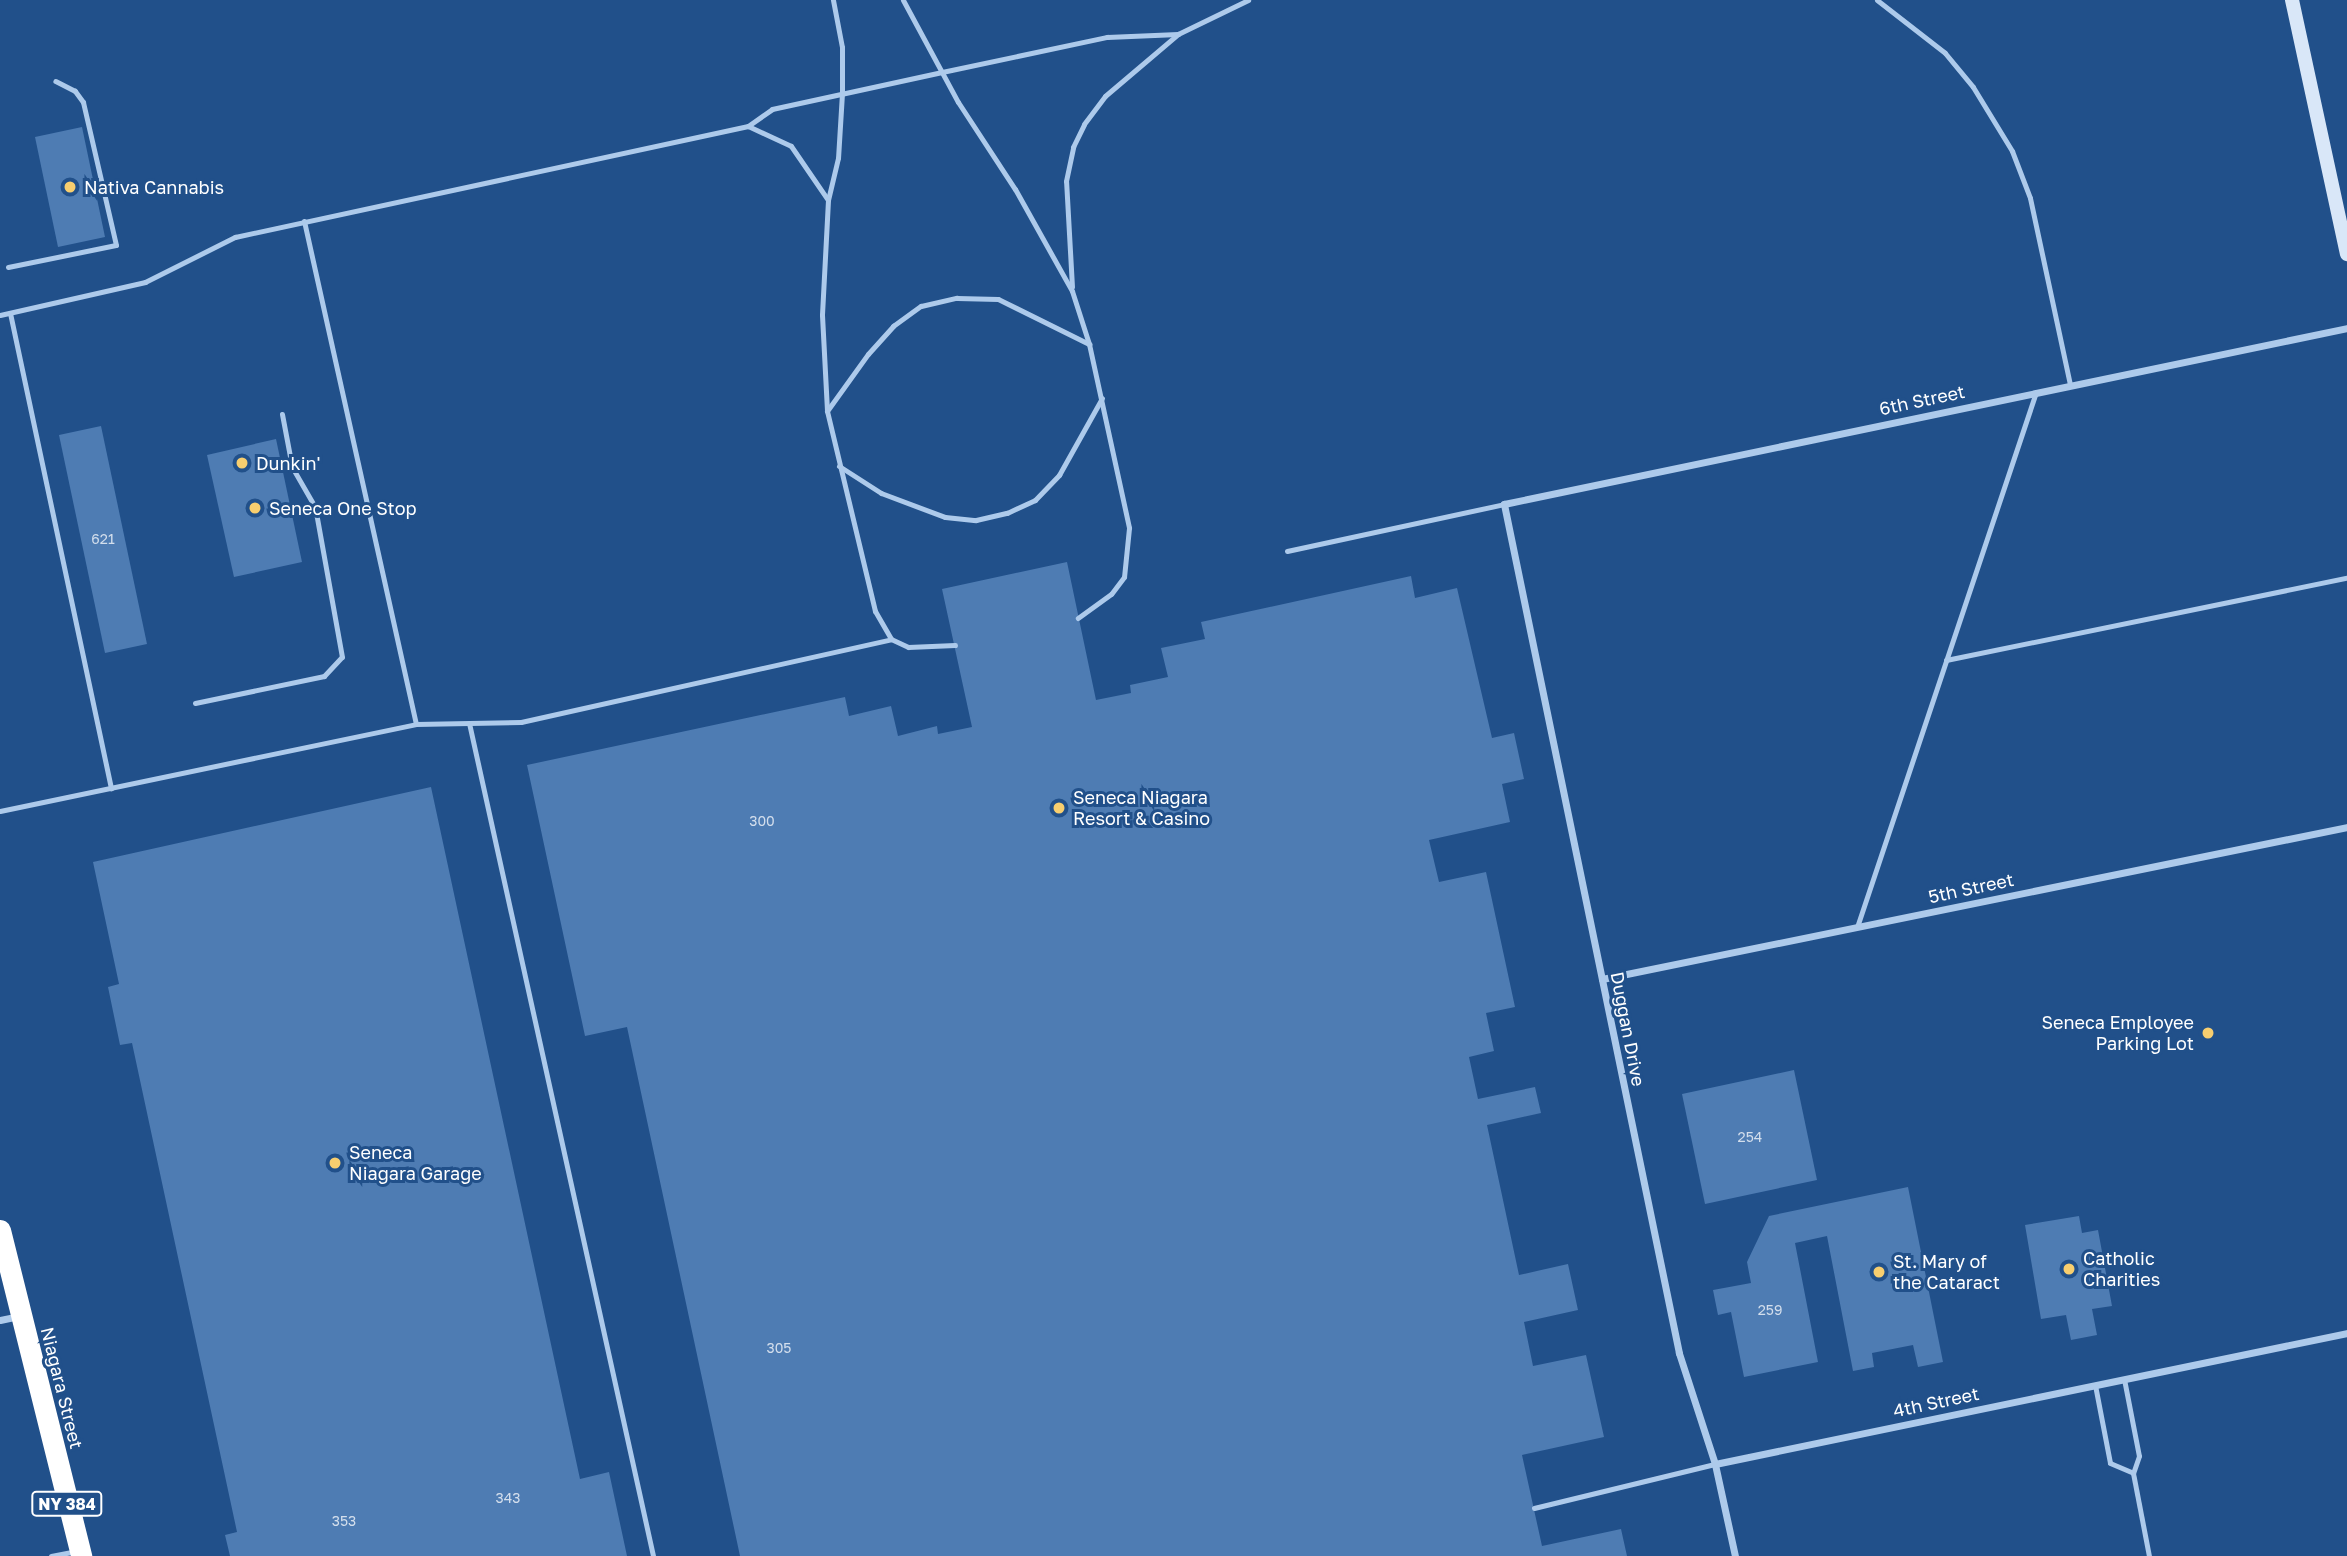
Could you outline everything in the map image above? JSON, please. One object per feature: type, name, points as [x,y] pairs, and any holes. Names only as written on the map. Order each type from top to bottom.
[{"type":"highway","name":"Niagara Street","points":[[0,1230],[10,1318],[80,1553]]},
{"type":"main road","points":[[2292,0],[2347,254]]},
{"type":"street","name":"6th Street","points":[[1504,504],[2347,328]]},
{"type":"street","name":"Duggan Drive","points":[[1504,504],[1679,1353],[1715,1464],[1735,1556]]},
{"type":"street","name":"5th Street","points":[[1602,979],[2347,827]]},
{"type":"street","name":"4th Street","points":[[1715,1464],[2347,1333]]},
{"type":"lane","points":[[833,0],[842,47],[842,93],[838,158],[828,200],[821,356],[827,411],[875,611],[891,639],[908,647],[954,645]]},
{"type":"lane","points":[[904,0],[942,72],[1072,291],[1089,344],[1129,528],[1128,557],[1124,577],[1111,594],[1079,618]]},
{"type":"lane","points":[[1072,291],[1066,181],[1073,147],[1105,96],[1178,34],[1248,0]]},
{"type":"lane","points":[[1877,0],[1945,53],[1973,87],[2012,151],[2030,198],[2070,385]]},
{"type":"lane","points":[[0,315],[145,282],[235,237],[748,126],[772,110],[842,93],[1107,37],[1178,34]]},
{"type":"lane","points":[[8,267],[116,245],[83,102],[75,92],[55,81]]},
{"type":"lane","points":[[748,126],[792,146],[828,200]]},
{"type":"lane","points":[[304,221],[416,724]]},
{"type":"lane","points":[[827,411],[884,335],[921,306],[957,298],[998,299],[1089,344]]},
{"type":"lane","points":[[10,313],[111,788]]},
{"type":"lane","points":[[1857,927],[2036,392]]},
{"type":"lane","points":[[839,466],[881,492],[945,517],[976,520],[1007,513],[1035,500],[1059,475],[1102,398]]},
{"type":"lane","points":[[195,703],[324,676],[342,657],[314,507],[292,467],[282,414]]},
{"type":"lane","points":[[1287,551],[1504,504]]},
{"type":"lane","points":[[1946,660],[2347,578]]},
{"type":"lane","points":[[0,811],[416,724],[521,722],[891,639]]},
{"type":"lane","points":[[469,723],[653,1556]]},
{"type":"lane","points":[[2124,1379],[2139,1456],[2133,1473],[2149,1556]]},
{"type":"lane","points":[[2095,1385],[2110,1463],[2133,1473]]},
{"type":"lane","name":"4th Street","points":[[1534,1508],[1715,1464]]},
{"type":"lane","points":[[51,1556],[80,1553]]},
{"type":"building","name":"Nativa Cannabis","points":[[82,127],[105,237],[58,247],[35,137]]},
{"type":"building","points":[[101,426],[147,644],[105,653],[59,435]]},
{"type":"building","name":"Seneca One Stop","points":[[276,439],[302,562],[234,577],[207,455]]},
{"type":"building","name":"Seneca Niagara Resort & Casino","points":[[1067,562],[1096,700],[1131,693],[1130,685],[1168,677],[1161,648],[1205,639],[1201,622],[1411,576],[1415,598],[1457,588],[1492,738],[1514,733],[1524,779],[1502,784],[1510,822],[1429,840],[1439,882],[1486,872],[1515,1007],[1486,1013],[1494,1051],[1469,1057],[1478,1099],[1535,1087],[1541,1113],[1487,1125],[1519,1275],[1568,1264],[1578,1310],[1524,1322],[1533,1366],[1586,1355],[1604,1437],[1522,1455],[1542,1546],[1621,1529],[1627,1556],[740,1556],[627,1027],[585,1036],[527,765],[845,697],[849,716],[891,706],[898,736],[937,726],[938,734],[972,727],[942,589]]},
{"type":"building","name":"Seneca Niagara Garage","points":[[431,787],[580,1479],[609,1472],[627,1556],[230,1556],[225,1535],[237,1532],[132,1043],[120,1045],[108,987],[119,984],[93,862]]},
{"type":"building","points":[[1794,1070],[1817,1180],[1705,1204],[1682,1094]]},
{"type":"building","name":"St. Mary of the Cataract","points":[[1908,1187],[1943,1362],[1918,1367],[1913,1345],[1872,1353],[1874,1367],[1853,1371],[1827,1236],[1795,1243],[1818,1362],[1744,1377],[1731,1312],[1718,1315],[1713,1290],[1751,1283],[1747,1262],[1769,1216]]},
{"type":"building","name":"Catholic Charities","points":[[2079,1216],[2082,1233],[2098,1230],[2112,1306],[2092,1309],[2097,1335],[2071,1340],[2066,1315],[2041,1319],[2025,1225]]},
{"type":"place","name":"Nativa Cannabis","points":[[70,187]]},
{"type":"place","name":"Dunkin'","points":[[242,463]]},
{"type":"place","name":"Seneca One Stop","points":[[255,508]]},
{"type":"place","name":"Seneca Niagara Resort & Casino","points":[[1059,808]]},
{"type":"place","name":"Seneca Employee Parking Lot","points":[[2208,1033]]},
{"type":"place","name":"Seneca Niagara Garage","points":[[335,1163]]},
{"type":"place","name":"Catholic Charities","points":[[2069,1269]]},
{"type":"place","name":"St. Mary of the Cataract","points":[[1879,1272]]}]
